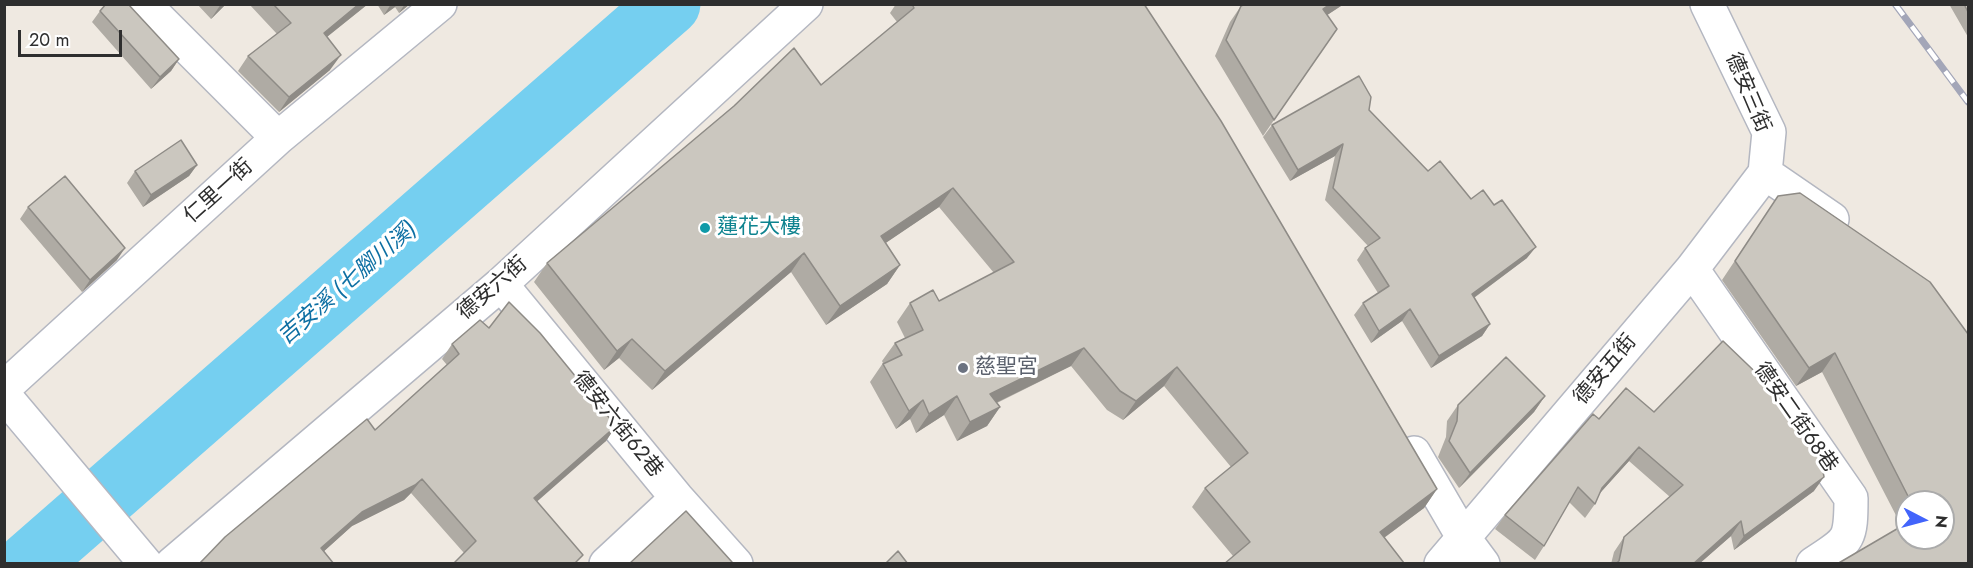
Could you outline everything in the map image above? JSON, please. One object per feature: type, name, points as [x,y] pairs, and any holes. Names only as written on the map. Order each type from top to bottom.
[{"type":"street","points":[[144,4],[278,138]]},
{"type":"street","name":"仁里一街","points":[[4,388],[278,138],[440,4]]},
{"type":"street","name":"德安六街","points":[[172,564],[501,284],[806,4]]},
{"type":"street","name":"德安三街","points":[[1707,4],[1769,132],[1765,173]]},
{"type":"street","points":[[1765,173],[1853,233]]},
{"type":"street","name":"德安五街","points":[[1441,564],[1692,269],[1765,173]]},
{"type":"street","name":"德安二街68巷","points":[[1692,269],[1851,498],[1851,528],[1844,543],[1813,564]]},
{"type":"street","name":"德安六街62巷","points":[[501,284],[677,498],[736,564]]},
{"type":"street","points":[[4,395],[146,564]]},
{"type":"street","points":[[1398,425],[1464,537],[1483,564]]},
{"type":"street","points":[[606,564],[677,498]]},
{"type":"building","points":[[106,4],[128,4],[179,59],[160,77],[100,11]]},
{"type":"building","points":[[273,4],[359,4],[324,33],[341,55],[289,97],[248,56],[291,23]]},
{"type":"building","points":[[912,4],[1144,4],[1221,121],[1437,489],[1380,532],[1403,564],[1224,564],[1250,542],[1205,488],[1248,453],[1177,367],[1136,401],[1120,391],[1084,348],[990,394],[1000,407],[970,422],[957,396],[929,414],[923,400],[909,411],[883,364],[902,355],[895,343],[923,330],[910,303],[933,290],[939,301],[1014,262],[953,188],[881,236],[900,265],[840,306],[804,253],[665,371],[632,339],[617,351],[547,263],[734,106],[794,48],[821,85],[914,8]]},
{"type":"building","points":[[1245,4],[1330,4],[1323,9],[1337,29],[1274,120],[1226,40],[1241,6]]},
{"type":"building","points":[[1359,76],[1371,97],[1369,110],[1428,171],[1440,161],[1471,199],[1483,190],[1494,205],[1502,200],[1536,247],[1472,294],[1490,324],[1439,356],[1410,309],[1379,331],[1363,303],[1389,286],[1365,248],[1380,238],[1333,188],[1343,144],[1298,170],[1272,125]]},
{"type":"building","points":[[181,140],[197,165],[151,195],[135,171]]},
{"type":"building","points":[[65,176],[125,248],[90,280],[28,207]]},
{"type":"building","points":[[1800,193],[1930,282],[1968,334],[1968,564],[1837,564],[1895,530],[1895,550],[1955,550],[1955,490],[1905,490],[1835,353],[1809,368],[1735,261],[1778,196]]},
{"type":"building","points":[[509,302],[540,333],[616,426],[534,498],[583,555],[574,564],[453,564],[476,541],[422,479],[415,485],[362,512],[321,548],[334,564],[202,564],[201,562],[225,537],[367,419],[375,430],[459,354],[452,344],[480,320],[489,328]]},
{"type":"building","points":[[1723,341],[1772,388],[1821,460],[1824,477],[1744,536],[1741,521],[1693,564],[1615,564],[1619,561],[1624,537],[1683,485],[1639,447],[1602,488],[1595,504],[1578,487],[1544,546],[1505,515],[1593,414],[1599,419],[1626,388],[1654,412]]},
{"type":"building","points":[[1506,357],[1545,396],[1470,473],[1449,441],[1457,421],[1458,405]]},
{"type":"building","points":[[686,511],[735,564],[629,564]]},
{"type":"building","points":[[898,551],[908,564],[885,564]]},
{"type":"waterway","name":"吉安溪 (七腳川溪)","points":[[28,564],[669,4]]},
{"type":"railway","points":[[1895,4],[1968,102]]},
{"type":"place","name":"蓮花大樓","points":[[705,228]]},
{"type":"place","name":"慈聖宮","points":[[963,368]]}]
